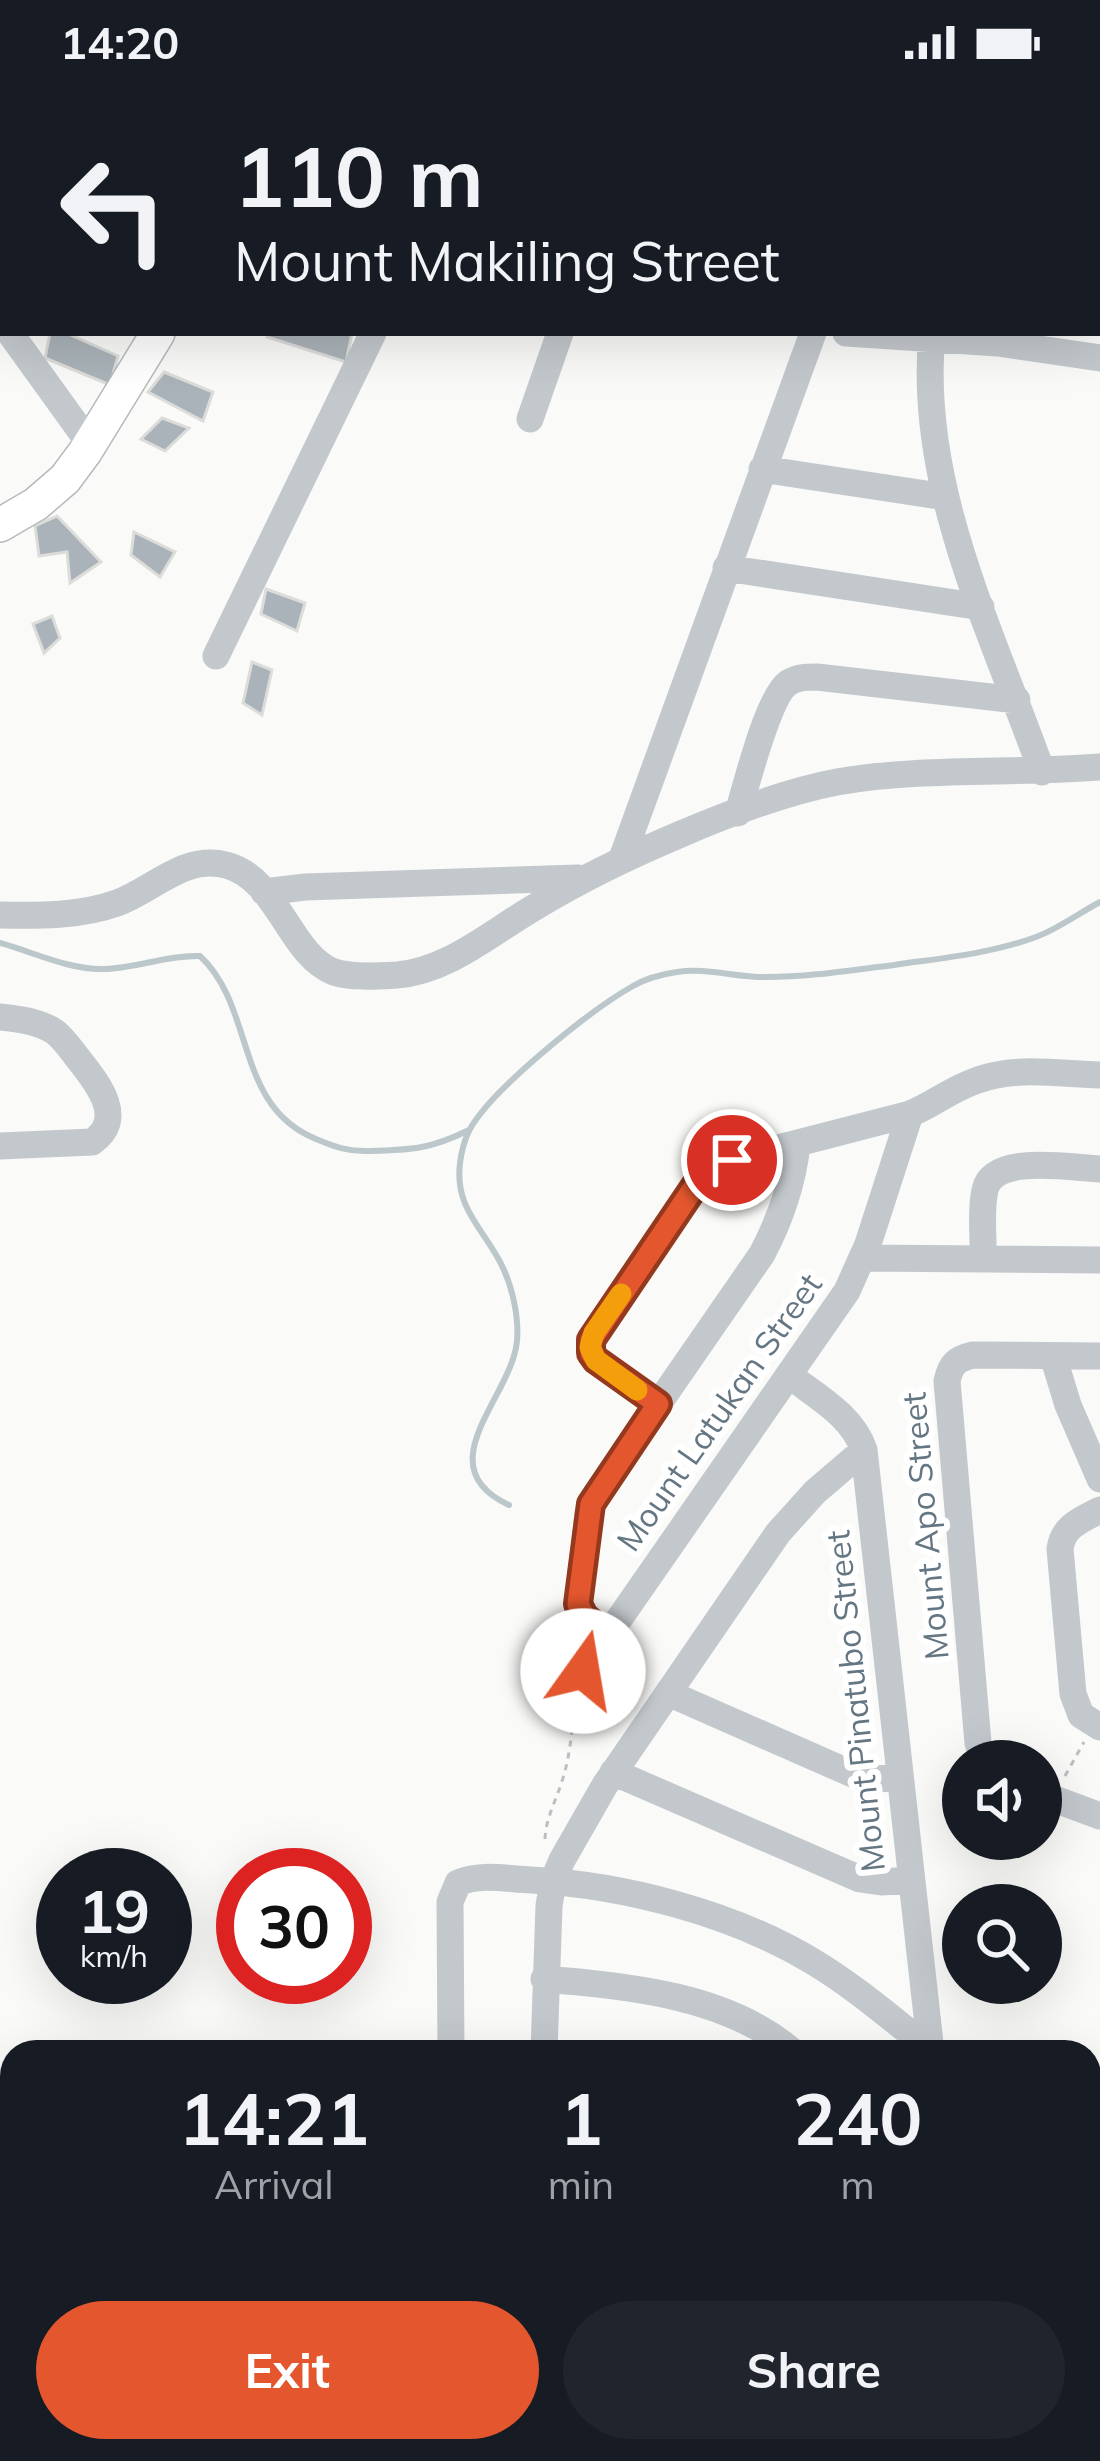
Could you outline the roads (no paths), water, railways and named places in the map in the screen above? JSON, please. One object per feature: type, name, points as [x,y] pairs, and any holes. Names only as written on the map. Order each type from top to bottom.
[{"type":"main road","points":[[0,525],[36,504],[65,479],[156,336]]},
{"type":"street","points":[[12,336],[90,444]]},
{"type":"street","points":[[216,656],[371,336]]},
{"type":"street","points":[[530,419],[559,336]]},
{"type":"street","points":[[622,862],[812,336]]},
{"type":"street","points":[[1042,772],[946,497],[930,414],[932,336],[1100,358]]},
{"type":"street","points":[[762,469],[946,497]]},
{"type":"street","points":[[726,568],[982,607]]},
{"type":"street","points":[[738,813],[768,717],[780,690],[790,681],[817,677],[1017,700]]},
{"type":"street","points":[[0,915],[52,915],[119,903],[171,873],[228,865],[264,892],[319,964],[338,974],[400,975],[439,965],[586,877],[682,834],[798,791],[873,777],[1100,767]]},
{"type":"street","points":[[264,892],[586,877]]},
{"type":"street","points":[[0,1017],[41,1024],[54,1032],[98,1085],[109,1114],[106,1127],[92,1142],[0,1146]]},
{"type":"street","points":[[658,1404],[596,1360],[590,1347],[594,1333],[708,1173],[732,1160],[910,1114],[950,1091],[998,1074],[1100,1075]]},
{"type":"street","name":"Mount Latukan Street","points":[[583,1671],[848,1292],[910,1114]]},
{"type":"street","points":[[607,1636],[584,1616],[578,1604],[588,1513],[596,1494],[772,1236],[793,1175],[797,1144]]},
{"type":"street","points":[[983,1259],[986,1186],[998,1172],[1019,1166],[1100,1168]]},
{"type":"street","points":[[863,1258],[1100,1260]]},
{"type":"street","points":[[1053,1356],[1100,1479]]},
{"type":"street","name":"Mount Apo Street","points":[[979,1740],[947,1381],[950,1368],[964,1357],[1100,1356]]},
{"type":"street","points":[[544,2040],[553,1882],[574,1840],[614,1772],[795,1511],[864,1450],[850,1424],[789,1376]]},
{"type":"street","name":"Mount Pinatubo Street","points":[[864,1450],[929,2040]]},
{"type":"street","points":[[1097,1726],[1081,1715],[1073,1694],[1060,1549],[1071,1526],[1100,1510]]},
{"type":"street","points":[[668,1694],[857,1776],[900,1777]]},
{"type":"street","points":[[614,1772],[860,1879],[911,1880]]},
{"type":"street","points":[[1062,1802],[1100,1816]]},
{"type":"street","points":[[451,2040],[450,1902],[458,1883],[477,1878],[610,1889],[761,1936],[811,1961],[918,2040]]},
{"type":"street","points":[[544,1978],[622,1986],[676,1998],[741,2018],[778,2040]]},
{"type":"waterway","points":[[509,1505],[485,1489],[474,1471],[473,1451],[512,1363],[516,1314],[504,1270],[467,1208],[459,1180],[468,1133],[499,1093],[593,1012],[654,977],[688,971],[799,976],[966,955],[1036,937],[1100,902]]},
{"type":"waterway","points":[[0,943],[91,969],[200,956],[218,977],[230,1002],[271,1104],[290,1124],[323,1142],[355,1151],[397,1150],[432,1145],[469,1130]]}]
